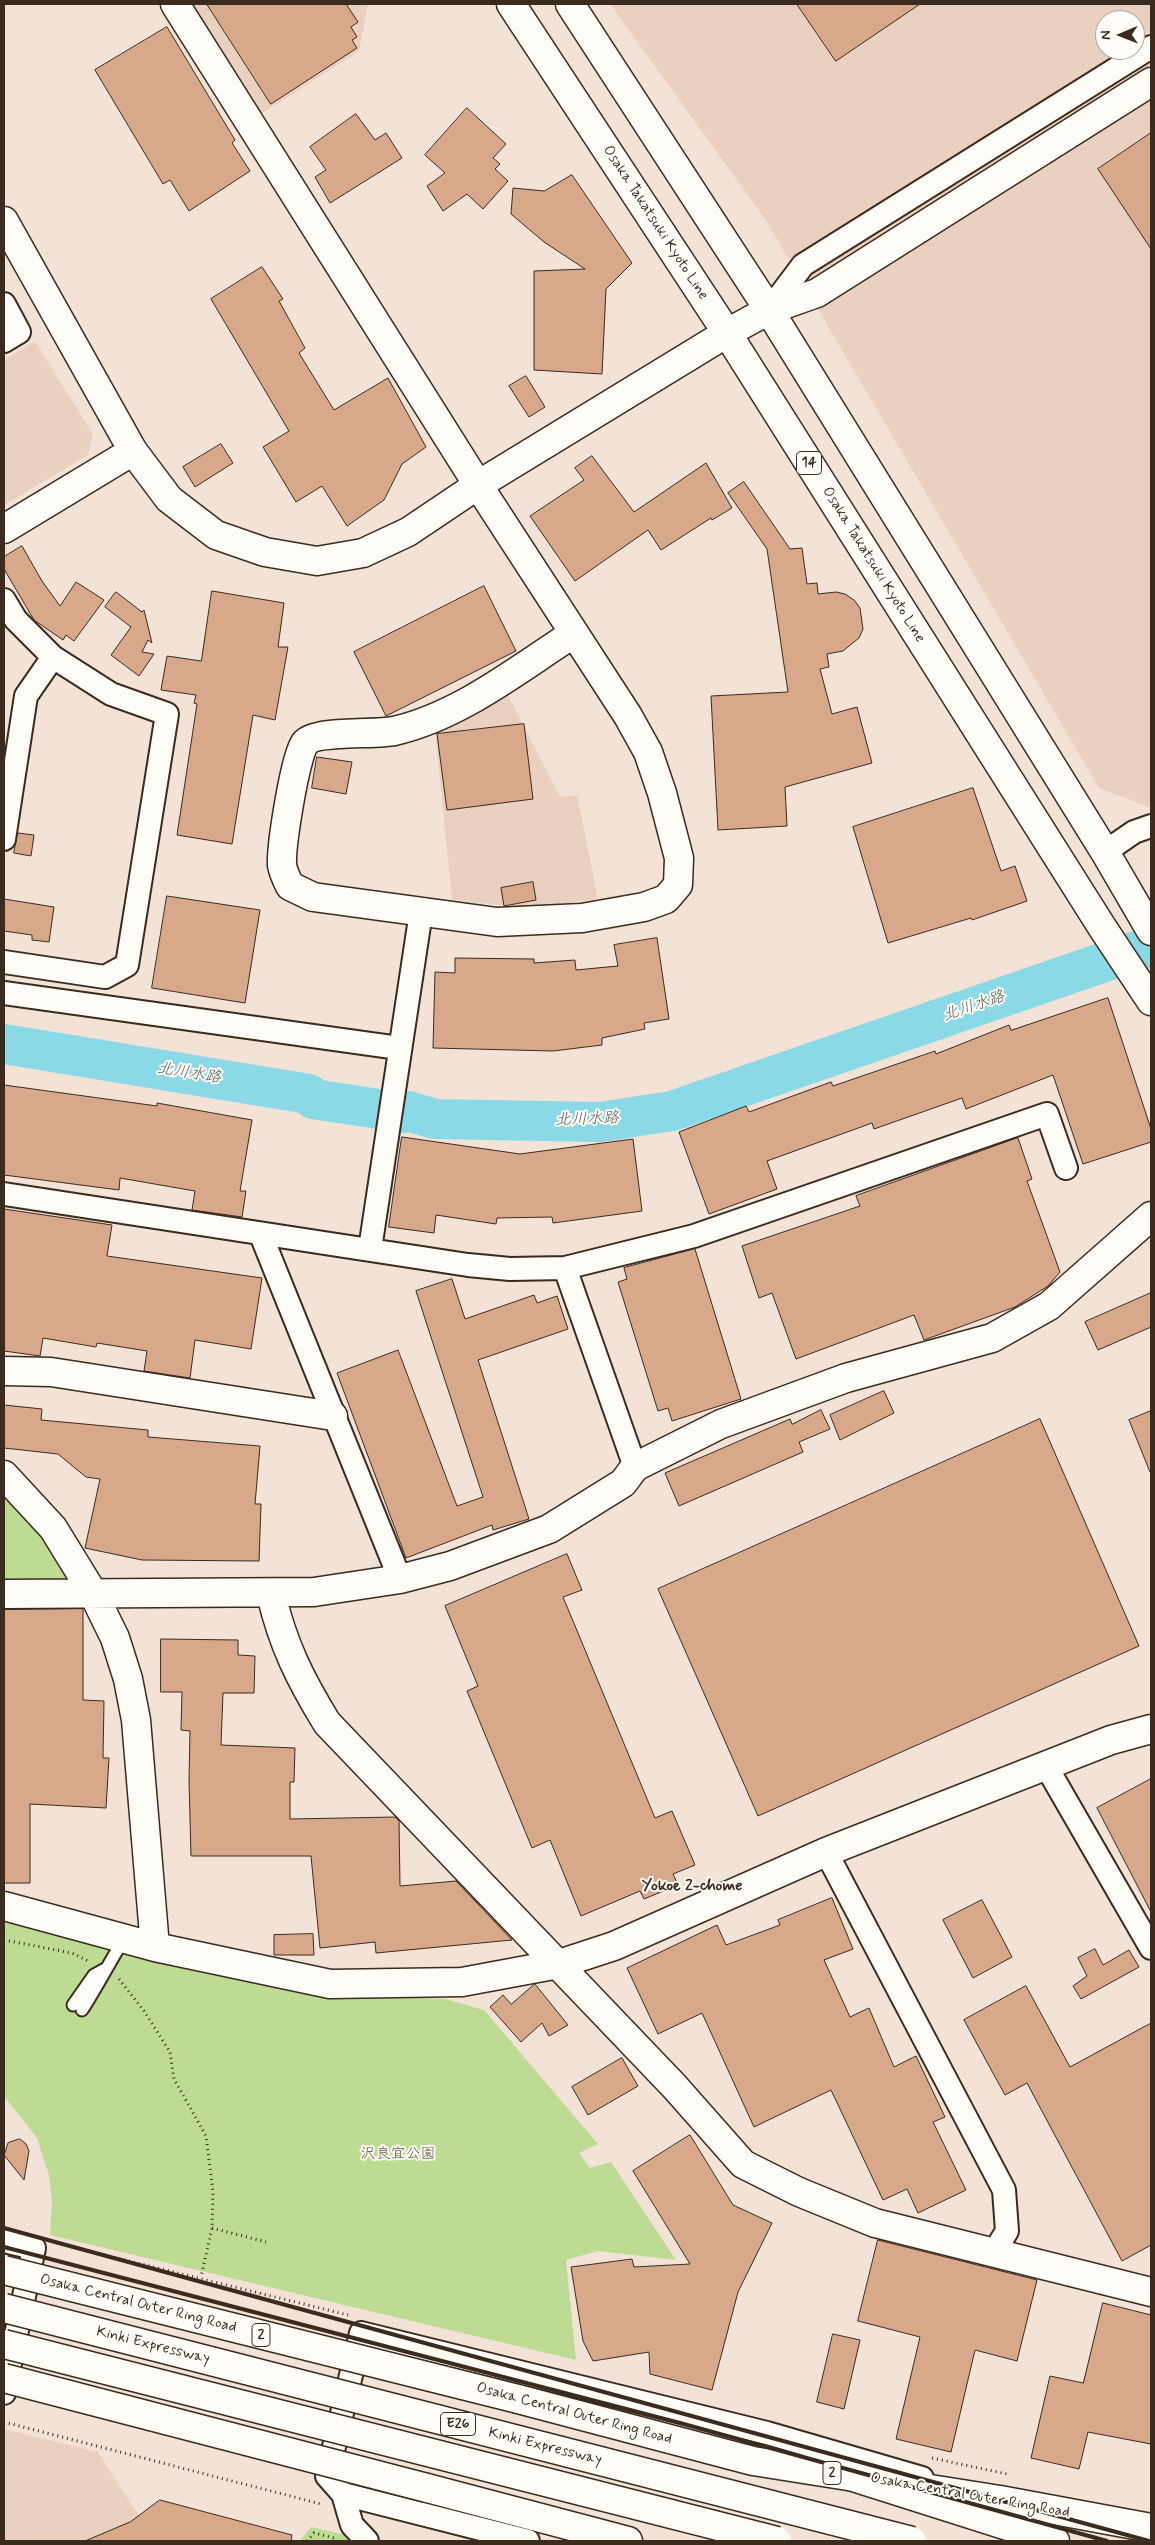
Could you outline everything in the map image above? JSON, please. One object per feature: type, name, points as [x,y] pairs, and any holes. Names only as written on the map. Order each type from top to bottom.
[{"type":"main road","points":[[176,4],[478,485],[628,716],[648,752],[662,793],[679,858],[678,885],[666,899],[644,907],[582,918],[497,922],[313,897],[290,886],[282,867],[282,850],[298,757],[306,742],[319,736],[394,731],[432,718],[481,693],[573,634]]},
{"type":"main road","name":"Osaka Takatsuki Kyoto Line","points":[[511,4],[727,333],[1102,927],[1146,993]]},
{"type":"main road","points":[[570,4],[769,310],[1146,918]]},
{"type":"main road","points":[[4,221],[133,451],[169,499],[216,535],[265,552],[316,560],[362,553],[408,532],[478,485],[727,333],[769,310],[817,293],[1151,82]]},
{"type":"main road","points":[[4,529],[133,451]]},
{"type":"main road","points":[[4,1594],[270,1594],[314,1592],[400,1579],[450,1566],[549,1528],[623,1482],[635,1467],[721,1424],[846,1378],[992,1338],[1049,1306],[1151,1216]]},
{"type":"main road","points":[[4,1372],[51,1372],[333,1416]]},
{"type":"main road","points":[[4,1475],[54,1528],[93,1593],[115,1638],[128,1679],[136,1720],[155,1948]]},
{"type":"main road","points":[[270,1594],[279,1630],[298,1675],[327,1724],[559,1964],[675,2087],[743,2164],[799,2192],[875,2223],[1151,2292]]},
{"type":"main road","points":[[4,1906],[155,1948],[330,1984],[462,1982],[559,1964],[614,1946],[826,1852],[1111,1740],[1151,1729]]},
{"type":"main road","name":"Osaka Central Outer Ring Road","points":[[4,2270],[518,2399],[753,2461],[1000,2500],[1151,2528]]},
{"type":"main road","name":"Kinki Expressway","points":[[4,2308],[912,2541]]},
{"type":"main road","name":"E26","points":[[4,2344],[777,2541]]},
{"type":"main road","points":[[4,2378],[628,2541]]},
{"type":"main road","points":[[850,2476],[1050,2540]]},
{"type":"street","points":[[769,310],[803,265],[1151,47]]},
{"type":"street","points":[[4,304],[20,332],[4,341]]},
{"type":"street","points":[[4,600],[16,620],[53,657],[111,694],[167,714],[127,965],[105,977],[4,962]]},
{"type":"street","points":[[4,839],[26,696],[53,657]]},
{"type":"street","points":[[1105,852],[1134,832],[1151,826]]},
{"type":"street","points":[[370,1249],[399,1048],[422,912]]},
{"type":"street","points":[[4,993],[399,1048]]},
{"type":"street","points":[[4,1194],[261,1235],[510,1269],[564,1268],[694,1236],[1047,1114],[1066,1168]]},
{"type":"street","points":[[261,1235],[400,1579]]},
{"type":"street","points":[[564,1268],[635,1467]]},
{"type":"street","points":[[1046,1766],[1151,1948]]},
{"type":"street","points":[[826,1852],[1004,2190],[1006,2231],[993,2254]]},
{"type":"street","points":[[4,2241],[34,2248],[4,2393]]},
{"type":"street","points":[[367,2541],[334,2499],[327,2476],[361,2333],[767,2433],[1000,2500]]},
{"type":"street","points":[[334,2499],[528,2541]]},
{"type":"lane","points":[[77,2007],[94,1975],[105,1969],[124,1939]]},
{"type":"path","points":[[4,1940],[72,1953],[105,1969],[120,1980],[144,2011],[170,2052],[174,2079],[206,2136],[213,2192],[212,2228],[201,2277]]},
{"type":"path","points":[[212,2228],[266,2242]]},
{"type":"path","points":[[4,2422],[334,2499]]},
{"type":"path","points":[[307,2541],[314,2533],[338,2539]]},
{"type":"shaded area","points":[[192,4],[368,4],[359,51],[260,115],[189,6]]},
{"type":"shaded area","points":[[610,4],[1151,4],[1151,808],[1099,788],[765,219]]},
{"type":"shaded area","points":[[35,341],[93,434],[88,455],[4,505],[4,360]]},
{"type":"shaded area","points":[[507,693],[560,797],[577,795],[598,899],[530,908],[452,900],[435,730]]},
{"type":"shaded area","points":[[4,2429],[98,2452],[155,2541],[4,2541]]},
{"type":"green space","points":[[4,1494],[25,1512],[70,1571],[66,1581],[4,1580]]},
{"type":"green space","name":"沢良宜公園","points":[[4,1919],[332,1995],[445,1999],[484,2010],[598,2144],[579,2153],[590,2168],[611,2162],[676,2260],[598,2251],[566,2260],[576,2360],[50,2235],[52,2201],[49,2175],[37,2138],[4,2096]]},
{"type":"green space","points":[[311,2527],[351,2536],[355,2541],[300,2541]]},
{"type":"building","points":[[207,4],[346,4],[358,22],[351,27],[357,37],[352,40],[357,48],[271,104]]},
{"type":"building","points":[[797,4],[920,4],[836,61]]},
{"type":"building","points":[[167,27],[235,140],[232,143],[250,171],[189,211],[170,180],[163,184],[95,70]]},
{"type":"building","points":[[467,108],[506,144],[493,158],[500,164],[495,169],[508,181],[483,209],[467,194],[443,211],[427,186],[445,173],[425,155]]},
{"type":"building","points":[[356,114],[375,140],[386,133],[402,158],[330,203],[315,177],[326,170],[310,147]]},
{"type":"building","points":[[1151,133],[1151,249],[1098,169]]},
{"type":"building","points":[[572,175],[632,263],[606,289],[602,374],[534,370],[534,271],[585,269],[544,242],[511,214],[513,188],[544,191]]},
{"type":"building","points":[[262,267],[283,299],[279,301],[305,348],[299,353],[334,410],[388,378],[426,447],[402,464],[384,500],[347,526],[322,486],[296,502],[263,447],[289,431],[211,299]]},
{"type":"building","points":[[526,376],[545,407],[529,417],[509,386]]},
{"type":"building","points":[[221,444],[233,463],[195,487],[183,467]]},
{"type":"building","points":[[592,456],[634,512],[706,463],[732,508],[712,520],[711,518],[661,550],[648,530],[575,581],[530,516],[584,480],[575,468]]},
{"type":"building","points":[[744,482],[790,549],[802,548],[807,584],[817,583],[818,594],[836,592],[845,594],[854,600],[860,608],[863,629],[859,638],[843,651],[827,654],[829,667],[820,669],[832,714],[857,707],[872,763],[785,787],[787,826],[718,830],[711,696],[788,692],[767,549],[728,493]]},
{"type":"building","points":[[22,546],[42,581],[60,606],[76,582],[104,600],[74,641],[66,635],[63,640],[34,620],[4,569],[4,557]]},
{"type":"building","points":[[484,586],[516,651],[386,716],[354,652]]},
{"type":"building","points":[[212,591],[284,603],[278,647],[288,647],[275,720],[253,715],[232,844],[177,835],[197,704],[194,703],[196,695],[161,690],[167,656],[201,661]]},
{"type":"building","points":[[116,592],[142,612],[144,610],[152,643],[148,640],[142,652],[154,654],[139,676],[111,655],[131,627],[105,607]]},
{"type":"building","points":[[524,724],[533,799],[447,810],[437,734]]},
{"type":"building","points":[[317,757],[352,762],[346,794],[312,788]]},
{"type":"building","points":[[973,788],[1001,871],[1015,866],[1027,901],[972,920],[971,918],[888,943],[853,827]]},
{"type":"building","points":[[18,833],[34,835],[31,856],[14,853]]},
{"type":"building","points":[[533,882],[536,900],[504,906],[501,888]]},
{"type":"building","points":[[167,896],[260,910],[245,1003],[152,988]]},
{"type":"building","points":[[4,899],[54,907],[49,942],[32,940],[32,935],[4,931]]},
{"type":"building","points":[[657,938],[669,1019],[644,1023],[645,1029],[602,1038],[602,1045],[553,1051],[433,1048],[435,972],[455,973],[455,958],[534,959],[534,963],[575,960],[576,970],[618,966],[614,945]]},
{"type":"building","points":[[1108,998],[1151,1129],[1151,1142],[1083,1164],[1053,1075],[966,1109],[962,1098],[874,1129],[872,1123],[767,1161],[777,1189],[709,1214],[679,1132],[746,1106],[749,1112],[831,1082],[833,1086],[935,1051],[936,1054],[1009,1025],[1011,1030]]},
{"type":"building","points":[[4,1085],[157,1106],[157,1103],[252,1120],[240,1191],[246,1191],[242,1217],[192,1210],[195,1191],[120,1178],[119,1190],[4,1175]]},
{"type":"building","points":[[402,1137],[520,1154],[633,1139],[642,1211],[553,1223],[552,1217],[497,1218],[496,1224],[436,1215],[434,1233],[389,1227]]},
{"type":"building","points":[[1018,1138],[1032,1179],[1027,1181],[1060,1272],[1048,1286],[1015,1307],[924,1340],[914,1315],[796,1359],[772,1293],[759,1298],[742,1246],[860,1206],[856,1196]]},
{"type":"building","points":[[4,1209],[112,1225],[107,1256],[262,1278],[251,1349],[195,1340],[190,1378],[144,1371],[147,1351],[97,1343],[96,1347],[43,1338],[40,1356],[4,1351]]},
{"type":"building","points":[[695,1249],[741,1399],[672,1421],[668,1408],[658,1411],[618,1282],[627,1279],[624,1268]]},
{"type":"building","points":[[452,1279],[465,1319],[534,1295],[537,1303],[557,1296],[568,1329],[478,1360],[529,1519],[493,1530],[492,1525],[406,1558],[337,1373],[398,1350],[457,1506],[483,1497],[416,1291]]},
{"type":"building","points":[[1151,1293],[1151,1327],[1098,1350],[1085,1322]]},
{"type":"building","points":[[884,1391],[894,1413],[840,1440],[830,1415]]},
{"type":"building","points":[[4,1405],[42,1409],[41,1420],[148,1430],[148,1437],[260,1446],[255,1504],[261,1504],[259,1561],[142,1560],[85,1548],[100,1479],[86,1477],[58,1454],[4,1448]]},
{"type":"building","points":[[821,1410],[830,1429],[799,1442],[803,1452],[679,1506],[665,1473],[790,1419],[792,1424]]},
{"type":"building","points":[[1151,1411],[1151,1472],[1150,1472],[1129,1420]]},
{"type":"building","points":[[1040,1419],[1139,1646],[758,1816],[658,1589]]},
{"type":"building","points":[[567,1554],[582,1590],[563,1597],[655,1818],[672,1811],[695,1865],[673,1874],[678,1885],[644,1899],[640,1891],[581,1916],[550,1840],[532,1848],[467,1691],[478,1686],[445,1606]]},
{"type":"building","points":[[83,1609],[83,1700],[104,1701],[103,1758],[109,1758],[106,1808],[30,1804],[30,1883],[4,1883],[4,1610]]},
{"type":"building","points":[[161,1639],[238,1640],[238,1655],[255,1656],[254,1693],[223,1693],[221,1745],[295,1748],[294,1782],[290,1782],[290,1819],[395,1817],[399,1821],[400,1886],[456,1881],[512,1940],[376,1953],[375,1942],[320,1948],[311,1856],[191,1856],[190,1731],[181,1730],[182,1692],[161,1692]]},
{"type":"building","points":[[1151,1779],[1151,1912],[1097,1808]]},
{"type":"building","points":[[832,1898],[853,1949],[824,1960],[850,2017],[869,2008],[894,2067],[916,2056],[945,2117],[933,2122],[966,2190],[918,2213],[907,2189],[883,2200],[831,2090],[754,2127],[702,2013],[658,2034],[627,1968],[717,1925],[726,1945],[780,1925],[778,1920]]},
{"type":"building","points":[[982,1900],[1012,1957],[973,1978],[943,1920]]},
{"type":"building","points":[[313,1934],[314,1955],[274,1955],[274,1935]]},
{"type":"building","points":[[1095,1949],[1103,1965],[1129,1950],[1139,1967],[1081,1999],[1073,1986],[1087,1976],[1078,1958]]},
{"type":"building","points":[[535,1984],[568,2025],[549,2036],[542,2023],[521,2042],[490,2007],[503,1995],[511,2004]]},
{"type":"building","points":[[1026,1986],[1070,2067],[1151,2023],[1151,2245],[1122,2261],[1027,2083],[1005,2095],[964,2020]]},
{"type":"building","points":[[622,2058],[638,2086],[588,2115],[572,2087]]},
{"type":"building","points":[[690,2135],[733,2205],[772,2223],[738,2292],[712,2390],[650,2374],[649,2352],[593,2361],[583,2341],[571,2267],[632,2259],[634,2267],[690,2264],[633,2171]]},
{"type":"building","points":[[20,2139],[26,2144],[29,2151],[24,2180],[4,2155],[8,2143]]},
{"type":"building","points":[[878,2240],[1037,2280],[1017,2361],[975,2350],[951,2452],[896,2439],[920,2337],[858,2321]]},
{"type":"building","points":[[1103,2303],[1151,2315],[1151,2444],[1088,2432],[1079,2469],[1031,2458],[1050,2376],[1083,2383]]},
{"type":"building","points":[[833,2334],[860,2340],[844,2409],[817,2402]]},
{"type":"building","points":[[160,2500],[292,2535],[291,2541],[85,2541],[130,2522]]},
{"type":"waterway","name":"北川水路","points":[[4,1044],[309,1094],[313,1099],[404,1113],[408,1111],[435,1119],[600,1122],[672,1111],[1151,946]]},
{"type":"railway","points":[[4,2228],[1149,2541]]},
{"type":"railway","points":[[4,2247],[680,2423],[1107,2541]]},
{"type":"district","name":"Yokoe 2-chome","points":[[692,1887]]}]
